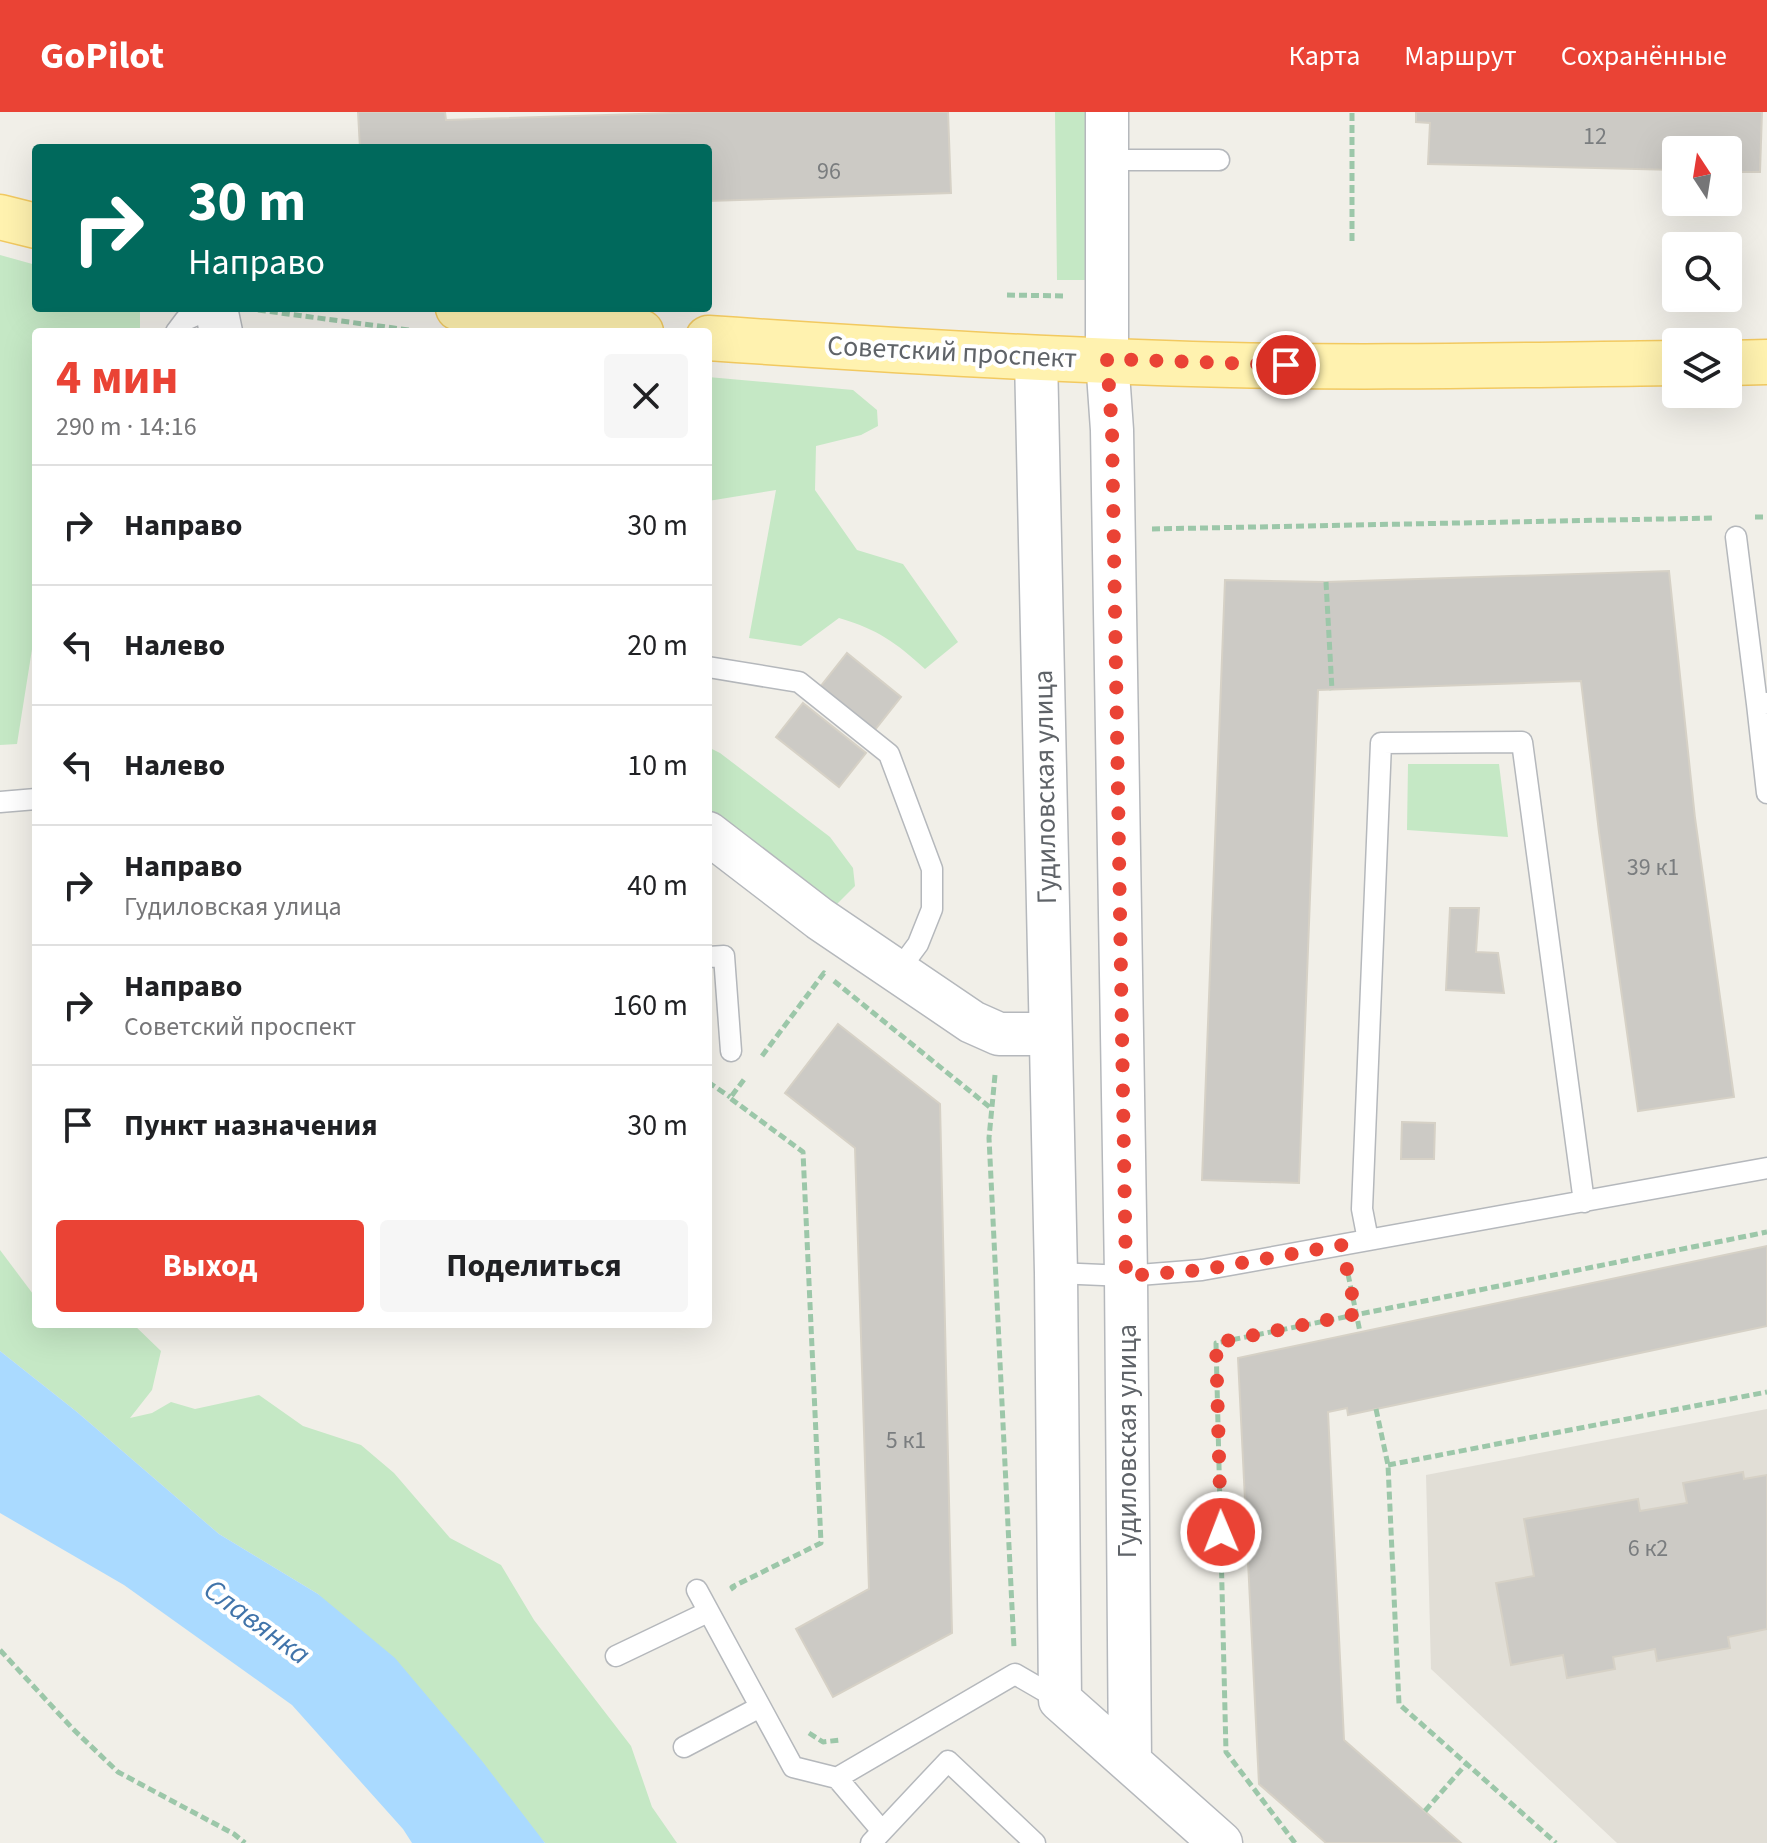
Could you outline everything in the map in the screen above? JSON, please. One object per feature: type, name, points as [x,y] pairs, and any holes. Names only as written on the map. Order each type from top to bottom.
[{"type":"main road","points":[[0,217],[32,225]]},
{"type":"main road","points":[[488,312],[610,328]]},
{"type":"main road","name":"Советский проспект","points":[[712,338],[1191,364],[1380,367],[1662,363]]},
{"type":"main road","points":[[1742,363],[1767,362]]},
{"type":"street","name":"Гудиловская улица","points":[[1107,112],[1107,359],[1112,446],[1126,1276],[1130,1762]]},
{"type":"street","name":"Гудиловская улица","points":[[1036,357],[1056,1273],[1060,1700]]},
{"type":"street","points":[[712,836],[820,919],[972,1022],[999,1034],[1049,1034]]},
{"type":"street","points":[[1060,1700],[1221,1843]]},
{"type":"lane","points":[[1107,160],[1219,160]]},
{"type":"lane","points":[[179,328],[185,320],[224,314]]},
{"type":"lane","points":[[1736,537],[1762,704],[1767,793]]},
{"type":"lane","points":[[712,668],[799,682],[889,754],[932,869],[932,909],[918,944],[898,971]]},
{"type":"lane","points":[[1368,1240],[1362,1209],[1381,743],[1522,742],[1584,1202]]},
{"type":"lane","points":[[0,802],[32,799]]},
{"type":"lane","points":[[712,957],[724,956],[731,1051]]},
{"type":"lane","points":[[1056,1273],[1126,1276],[1202,1270],[1767,1168]]},
{"type":"lane","points":[[697,1590],[793,1767],[837,1778],[877,1837],[948,1761],[1035,1843]]},
{"type":"lane","points":[[616,1656],[708,1612]]},
{"type":"lane","points":[[837,1778],[1015,1674],[1060,1700]]},
{"type":"lane","points":[[684,1747],[760,1707]]},
{"type":"path","points":[[1352,112],[1352,241]]},
{"type":"path","points":[[224,314],[380,328]]},
{"type":"path","points":[[1751,518],[1767,517]]},
{"type":"path","points":[[1143,529],[1720,518]]},
{"type":"path","points":[[1326,582],[1332,690]]},
{"type":"path","points":[[758,1060],[824,973],[992,1109]]},
{"type":"path","points":[[999,1034],[990,1154],[1015,1674]]},
{"type":"path","points":[[730,1098],[749,1073]]},
{"type":"path","points":[[712,1085],[803,1152],[821,1543],[732,1587],[739,1600]]},
{"type":"path","points":[[1295,1843],[1226,1752],[1216,1343],[1767,1232]]},
{"type":"path","points":[[1342,1245],[1360,1332]]},
{"type":"path","points":[[1388,1465],[1767,1392]]},
{"type":"path","points":[[1376,1409],[1388,1465],[1399,1704],[1556,1843]]},
{"type":"path","points":[[0,1650],[73,1729],[118,1772],[234,1834],[245,1843]]},
{"type":"path","points":[[807,1731],[823,1742],[839,1740],[852,1733]]},
{"type":"path","points":[[1425,1811],[1466,1764]]},
{"type":"shaded area","points":[[1767,1409],[1767,1843],[1617,1843],[1431,1669],[1426,1475]]},
{"type":"green space","points":[[1055,112],[1087,112],[1087,280],[1057,280]]},
{"type":"green space","points":[[0,255],[32,264],[32,312],[140,312],[140,328],[32,328],[32,649],[17,744],[0,745]]},
{"type":"green space","points":[[712,377],[853,390],[877,410],[878,426],[861,435],[816,446],[815,490],[857,550],[903,564],[958,642],[925,669],[886,638],[839,618],[801,646],[749,638],[776,490],[712,500]]},
{"type":"green space","points":[[712,749],[830,837],[853,868],[855,886],[830,911],[811,902],[792,870],[725,831],[712,816]]},
{"type":"green space","points":[[1408,764],[1499,764],[1508,837],[1407,830]]},
{"type":"green space","points":[[0,1250],[32,1293],[32,1328],[137,1328],[161,1351],[152,1390],[130,1418],[152,1413],[171,1402],[195,1409],[259,1395],[303,1426],[361,1445],[394,1473],[450,1538],[501,1565],[534,1620],[631,1746],[652,1807],[677,1843],[545,1843],[318,1594],[219,1534],[77,1412],[0,1351]]},
{"type":"water","name":"Славянка","points":[[0,1351],[77,1412],[219,1534],[318,1594],[395,1658],[482,1761],[545,1843],[412,1843],[292,1705],[124,1585],[0,1513]]},
{"type":"building","points":[[358,112],[445,112],[446,120],[704,112],[948,112],[951,193],[712,201],[712,144],[360,144]]},
{"type":"building","points":[[1416,112],[1762,112],[1760,172],[1742,172],[1742,136],[1662,136],[1662,170],[1428,164],[1430,123],[1416,122]]},
{"type":"building","points":[[1669,571],[1695,818],[1734,1097],[1638,1111],[1581,681],[1318,690],[1299,1183],[1202,1180],[1225,580],[1326,582]]},
{"type":"building","points":[[847,653],[901,697],[874,731],[820,687]]},
{"type":"building","points":[[803,703],[866,753],[839,787],[776,737]]},
{"type":"building","points":[[1450,908],[1479,908],[1476,952],[1498,953],[1504,993],[1446,990]]},
{"type":"building","points":[[838,1024],[940,1104],[952,1633],[833,1697],[796,1629],[869,1589],[855,1148],[785,1093]]},
{"type":"building","points":[[1402,1122],[1435,1123],[1434,1159],[1401,1159]]},
{"type":"building","points":[[1767,1246],[1767,1326],[1348,1415],[1347,1408],[1328,1412],[1344,1740],[1461,1843],[1326,1843],[1259,1784],[1238,1358]]},
{"type":"building","points":[[1743,1472],[1744,1479],[1767,1475],[1767,1629],[1728,1637],[1730,1648],[1657,1661],[1655,1649],[1613,1657],[1615,1669],[1567,1678],[1563,1655],[1511,1665],[1496,1583],[1534,1576],[1524,1519],[1638,1499],[1640,1511],[1687,1503],[1683,1483]]},
{"type":"route","points":[[1221,1532],[1216,1343],[1356,1314],[1342,1245],[1202,1270],[1126,1276],[1112,430],[1107,359],[1286,365]]}]
